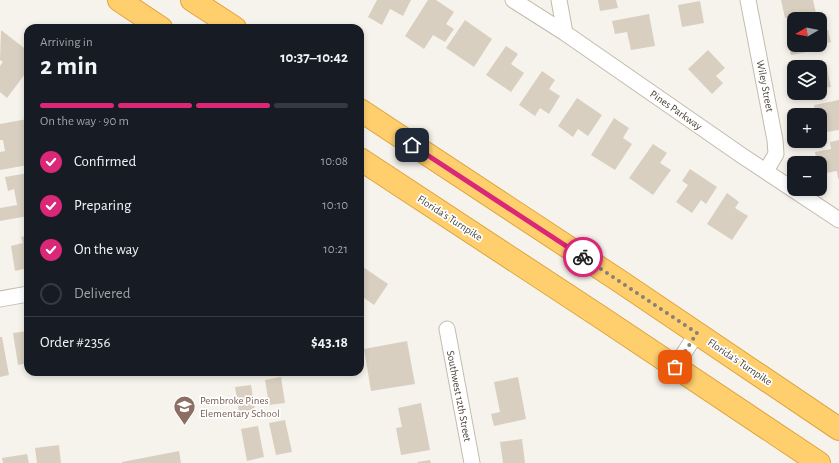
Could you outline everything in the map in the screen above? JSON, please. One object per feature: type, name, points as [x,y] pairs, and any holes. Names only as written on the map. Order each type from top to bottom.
[{"type":"highway","points":[[118,0],[155,24]]},
{"type":"highway","points":[[192,0],[229,24]]},
{"type":"highway","name":"Florida's Turnpike","points":[[364,113],[839,429]]},
{"type":"highway","name":"Florida's Turnpike","points":[[364,162],[819,463]]},
{"type":"street","name":"Pines Parkway","points":[[513,0],[839,220]]},
{"type":"street","points":[[559,0],[565,34]]},
{"type":"street","name":"Wiley Street","points":[[748,0],[775,140],[776,154],[766,171]]},
{"type":"street","points":[[0,299],[24,295]]},
{"type":"street","name":"Southwest 12th Street","points":[[447,329],[472,463]]},
{"type":"street","points":[[675,367],[697,333]]},
{"type":"building","points":[[377,0],[411,0],[403,16],[390,9],[382,25],[368,17]]},
{"type":"building","points":[[428,0],[436,0],[454,12],[446,24],[454,29],[445,42],[433,35],[424,49],[405,36]]},
{"type":"building","points":[[598,0],[616,0],[618,8],[600,11]]},
{"type":"building","points":[[781,0],[813,0],[816,12],[787,12],[787,18],[785,18]]},
{"type":"building","points":[[700,1],[704,23],[682,27],[678,5]]},
{"type":"building","points":[[649,14],[655,46],[631,50],[627,32],[615,34],[612,21]]},
{"type":"building","points":[[465,20],[492,39],[474,67],[446,48]]},
{"type":"building","points":[[1,30],[24,48],[24,75],[7,98],[0,92],[0,66],[3,62],[0,60]]},
{"type":"building","points":[[827,30],[831,42],[827,43]]},
{"type":"building","points":[[506,46],[518,54],[511,64],[524,73],[511,92],[486,75]]},
{"type":"building","points":[[708,50],[725,68],[716,76],[723,83],[712,94],[688,69]]},
{"type":"building","points":[[790,52],[807,52],[791,55]]},
{"type":"building","points":[[827,68],[831,87],[827,87]]},
{"type":"building","points":[[542,71],[555,80],[549,89],[560,96],[549,114],[540,108],[535,116],[519,105]]},
{"type":"building","points":[[577,98],[602,115],[588,136],[578,129],[573,137],[558,126]]},
{"type":"building","points":[[839,100],[839,130],[827,132],[827,108],[814,108],[814,105]]},
{"type":"building","points":[[614,118],[629,128],[623,138],[632,144],[615,170],[591,155]]},
{"type":"building","points":[[24,120],[24,166],[0,170],[0,152],[5,151],[3,140],[0,140],[0,124]]},
{"type":"building","points":[[839,140],[838,179],[837,171],[827,173],[827,156],[816,156],[815,152],[831,149],[830,142]]},
{"type":"building","points":[[653,144],[667,153],[660,163],[671,170],[653,195],[629,178]]},
{"type":"building","points":[[690,169],[717,187],[706,204],[701,200],[692,213],[676,202],[688,185],[682,181]]},
{"type":"building","points":[[24,174],[24,217],[0,221],[0,208],[17,205],[14,189],[8,191],[5,177]]},
{"type":"building","points":[[727,193],[739,202],[735,208],[748,216],[732,240],[707,224]]},
{"type":"building","points":[[24,236],[24,269],[15,271],[11,246],[23,243],[21,237]]},
{"type":"building","points":[[364,268],[388,284],[374,305],[364,298]]},
{"type":"building","points":[[24,332],[24,364],[18,365],[13,333]]},
{"type":"building","points":[[0,337],[2,337],[9,375],[0,377]]},
{"type":"building","points":[[407,341],[415,384],[371,391],[364,349]]},
{"type":"building","points":[[281,377],[285,403],[269,405],[265,380]]},
{"type":"building","points":[[518,377],[526,419],[494,426],[491,414],[500,412],[494,382]]},
{"type":"building","points":[[251,385],[255,410],[239,412],[235,387]]},
{"type":"building","points":[[421,403],[430,450],[401,455],[396,428],[402,427],[398,408]]},
{"type":"building","points":[[285,420],[292,452],[276,455],[269,423]]},
{"type":"building","points":[[258,426],[264,457],[247,461],[241,429]]},
{"type":"building","points":[[522,439],[525,463],[503,463],[500,442]]},
{"type":"building","points":[[59,445],[61,463],[37,463],[35,448]]},
{"type":"building","points":[[179,451],[181,463],[122,463],[122,462]]},
{"type":"building","points":[[27,454],[29,463],[3,463],[2,458]]},
{"type":"building","points":[[430,460],[431,463],[417,462]]},
{"type":"way so far","points":[[583,257],[697,333],[675,367]]},
{"type":"place","name":"Pembroke Pines Elementary School","points":[[185,426]]},
{"type":"route","points":[[412,145],[583,257]]}]
